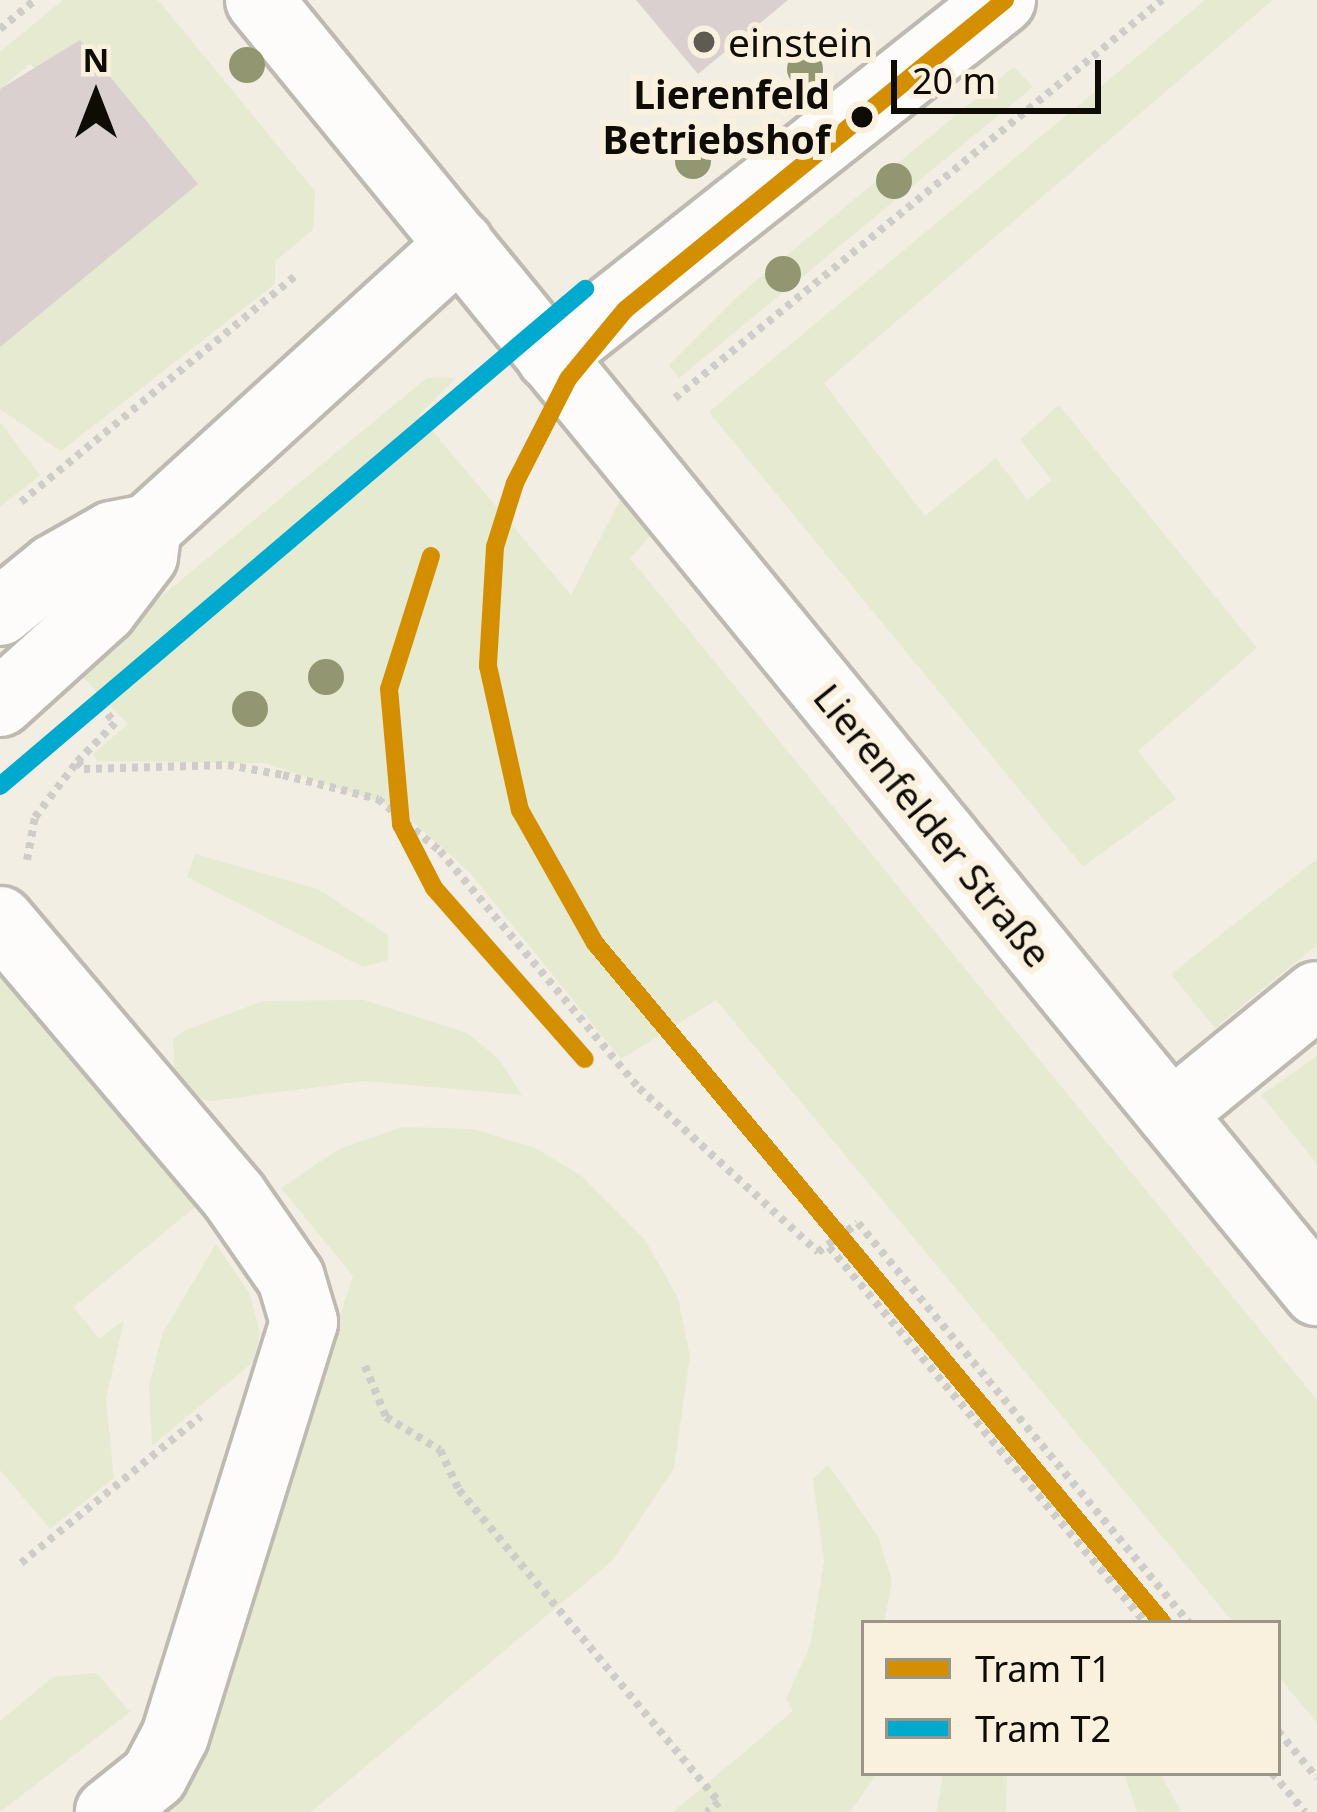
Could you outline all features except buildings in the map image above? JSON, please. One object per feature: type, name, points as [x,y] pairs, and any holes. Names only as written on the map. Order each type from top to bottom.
[{"type":"street","name":"Lierenfelder Straße","points":[[259,0],[1317,1292]]},
{"type":"street","points":[[550,357],[1002,0]]},
{"type":"street","points":[[0,612],[74,557],[148,528],[460,244]]},
{"type":"street","points":[[0,703],[103,610],[144,556],[148,528]]},
{"type":"street","points":[[0,920],[234,1196],[291,1278],[304,1322],[175,1736],[154,1776],[109,1812]]},
{"type":"street","points":[[1171,1114],[1317,995]]},
{"type":"path","points":[[0,29],[35,0]]},
{"type":"path","points":[[663,408],[1157,1]]},
{"type":"path","points":[[14,509],[298,274]]},
{"type":"path","points":[[89,693],[115,723],[77,762],[84,769],[228,764],[377,800],[440,851],[639,1088],[818,1252],[858,1223],[1187,1620]]},
{"type":"path","points":[[829,1246],[1143,1620]]},
{"type":"path","points":[[21,1563],[219,1401]]},
{"type":"path","points":[[1281,1735],[1317,1778]]},
{"type":"path","points":[[1275,1776],[1305,1812]]},
{"type":"green space","points":[[63,0],[158,0],[315,191],[313,230],[275,261],[275,284],[61,451],[0,409],[0,347],[39,73],[30,64],[0,89],[0,52]]},
{"type":"green space","points":[[1205,0],[1273,0],[824,383],[925,516],[996,458],[1027,500],[1052,480],[1020,440],[1059,405],[1257,648],[1138,751],[1176,799],[1083,867],[709,412]]},
{"type":"green space","points":[[1014,67],[1033,87],[679,378],[669,365],[739,295]]},
{"type":"green space","points":[[427,378],[456,378],[419,415],[571,595],[620,500],[650,536],[630,558],[1317,1400],[1317,1723],[1281,1680],[1281,1620],[1232,1620],[716,1000],[621,1059],[470,873],[399,809],[265,763],[97,761],[93,754],[128,724],[74,668]]},
{"type":"green space","points":[[0,422],[40,475],[0,507]]},
{"type":"green space","points":[[195,854],[318,889],[388,935],[388,960],[363,967],[187,877]]},
{"type":"green space","points":[[1317,859],[1317,945],[1215,1028],[1171,974]]},
{"type":"green space","points":[[0,966],[201,1202],[74,1307],[99,1339],[124,1320],[106,1399],[114,1478],[50,1529],[0,1470]]},
{"type":"green space","points":[[364,1000],[467,1033],[498,1058],[522,1095],[366,1081],[210,1101],[190,1096],[175,1077],[173,1039],[184,1031],[263,1001]]},
{"type":"green space","points":[[1317,1056],[1317,1164],[1261,1095]]},
{"type":"green space","points":[[403,1127],[473,1129],[535,1148],[582,1176],[645,1240],[678,1298],[690,1357],[674,1468],[612,1561],[311,1812],[129,1812],[228,1658],[353,1276],[281,1188],[339,1149]]},
{"type":"green space","points":[[216,1244],[250,1294],[260,1334],[253,1362],[152,1446],[149,1385],[163,1332]]},
{"type":"green space","points":[[828,1465],[878,1536],[892,1581],[885,1620],[861,1620],[861,1776],[876,1776],[850,1812],[673,1812],[793,1711],[786,1699],[810,1646],[824,1561],[813,1479]]},
{"type":"green space","points":[[97,1673],[130,1712],[0,1812],[0,1721],[53,1677]]},
{"type":"green space","points":[[943,1776],[1007,1776],[1006,1812],[937,1812]]},
{"type":"green space","points":[[1125,1776],[1162,1776],[1181,1812],[1137,1812]]},
{"type":"tram line","name":"T1","points":[[1005,0],[625,310],[568,379],[515,483],[495,547],[488,666],[520,810],[595,943],[1160,1620]]},
{"type":"tram line","name":"T2","points":[[0,786],[585,289]]},
{"type":"tram line","name":"T1","points":[[431,556],[389,689],[401,824],[434,888],[585,1059]]},
{"type":"place","name":"einstein","points":[[704,42]]},
{"type":"place","name":"Lierenfeld Betriebshof","points":[[862,117]]}]
